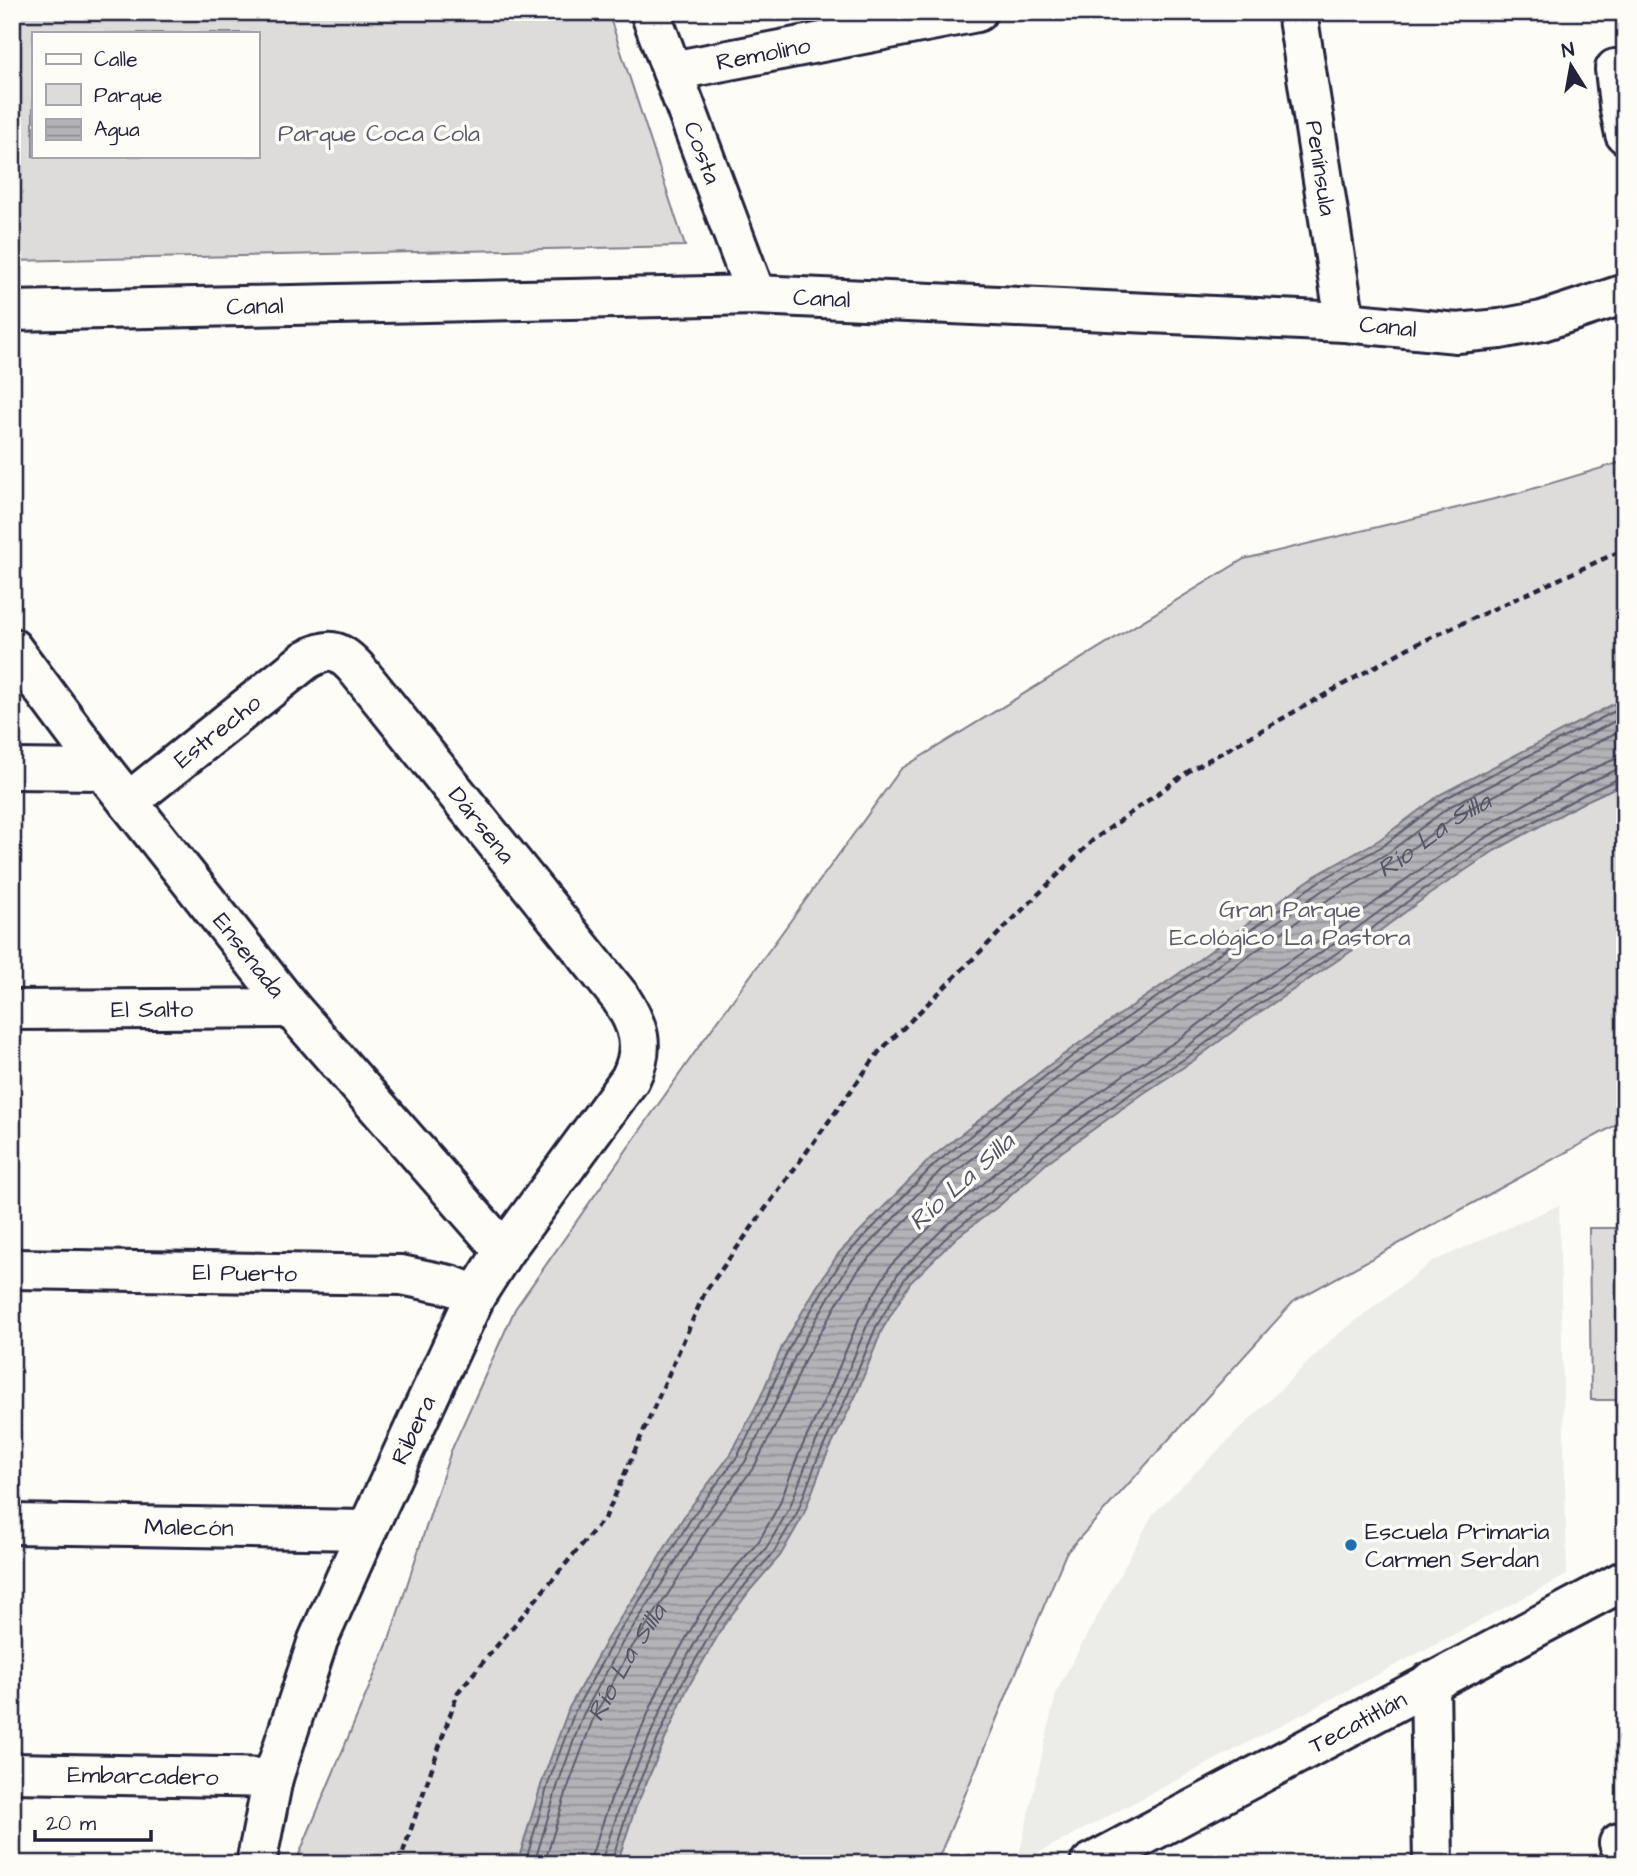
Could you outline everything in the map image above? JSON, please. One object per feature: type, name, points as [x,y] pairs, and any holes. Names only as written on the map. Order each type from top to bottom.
[{"type":"street","name":"Costa","points":[[650,12],[756,295]]},
{"type":"street","name":"Remolino","points":[[672,71],[976,12]]},
{"type":"street","name":"Península","points":[[1297,12],[1345,322]]},
{"type":"street","points":[[1615,69],[1625,134]]},
{"type":"street","name":"Canal","points":[[12,311],[756,295],[1345,322],[1457,333],[1542,321],[1625,294]]},
{"type":"street","name":"Ensenada","points":[[12,648],[103,770],[291,1008],[503,1251]]},
{"type":"street","name":"Dársena","points":[[306,660],[318,653],[330,651],[347,659],[620,997],[638,1032]]},
{"type":"street","name":"Estrecho","points":[[128,802],[306,660]]},
{"type":"street","points":[[12,769],[103,770]]},
{"type":"street","name":"El Salto","points":[[12,1010],[291,1008]]},
{"type":"street","name":"Ribera","points":[[256,1864],[273,1778],[318,1640],[367,1530],[476,1295],[503,1251],[630,1079],[639,1052],[638,1032]]},
{"type":"street","name":"El Puerto","points":[[12,1269],[401,1275],[450,1285],[476,1295]]},
{"type":"street","name":"Malecón","points":[[12,1524],[367,1530]]},
{"type":"street","name":"Tecatitlán","points":[[1090,1864],[1625,1580]]},
{"type":"street","points":[[1430,1682],[1433,1864]]},
{"type":"street","name":"Embarcadero","points":[[12,1773],[273,1778]]},
{"type":"path","points":[[399,1864],[458,1692],[606,1516],[705,1292],[879,1052],[1093,840],[1189,771],[1408,648],[1625,549]]},
{"type":"shaded area","name":"Escuela Primaria Carmen Serdan","points":[[1559,1205],[1567,1575],[1017,1864],[1057,1690],[1153,1514],[1331,1340],[1432,1262]]},
{"type":"green space","name":"Parque Coca Cola","points":[[12,12],[608,12],[685,246],[12,261]]},
{"type":"green space","name":"Gran Parque Ecológico La Pastora","points":[[1625,461],[1625,1120],[1294,1301],[1066,1553],[936,1864],[295,1864],[389,1640],[451,1451],[515,1309],[700,1045],[901,769],[1244,559],[1515,494]]},
{"type":"green space","points":[[1589,1228],[1625,1228],[1625,1400],[1591,1400]]},
{"type":"water","name":"Río La Silla","points":[[1625,698],[1625,783],[1494,851],[1248,1020],[1049,1161],[1000,1205],[957,1237],[910,1283],[882,1330],[856,1395],[823,1463],[803,1516],[780,1556],[724,1625],[687,1689],[635,1809],[617,1864],[517,1864],[543,1779],[569,1708],[608,1637],[686,1513],[731,1454],[782,1347],[839,1253],[931,1158],[1044,1069],[1252,920],[1315,876],[1379,840],[1441,794]]},
{"type":"place","name":"Escuela Primaria Carmen Serdan","points":[[1351,1545]]}]
